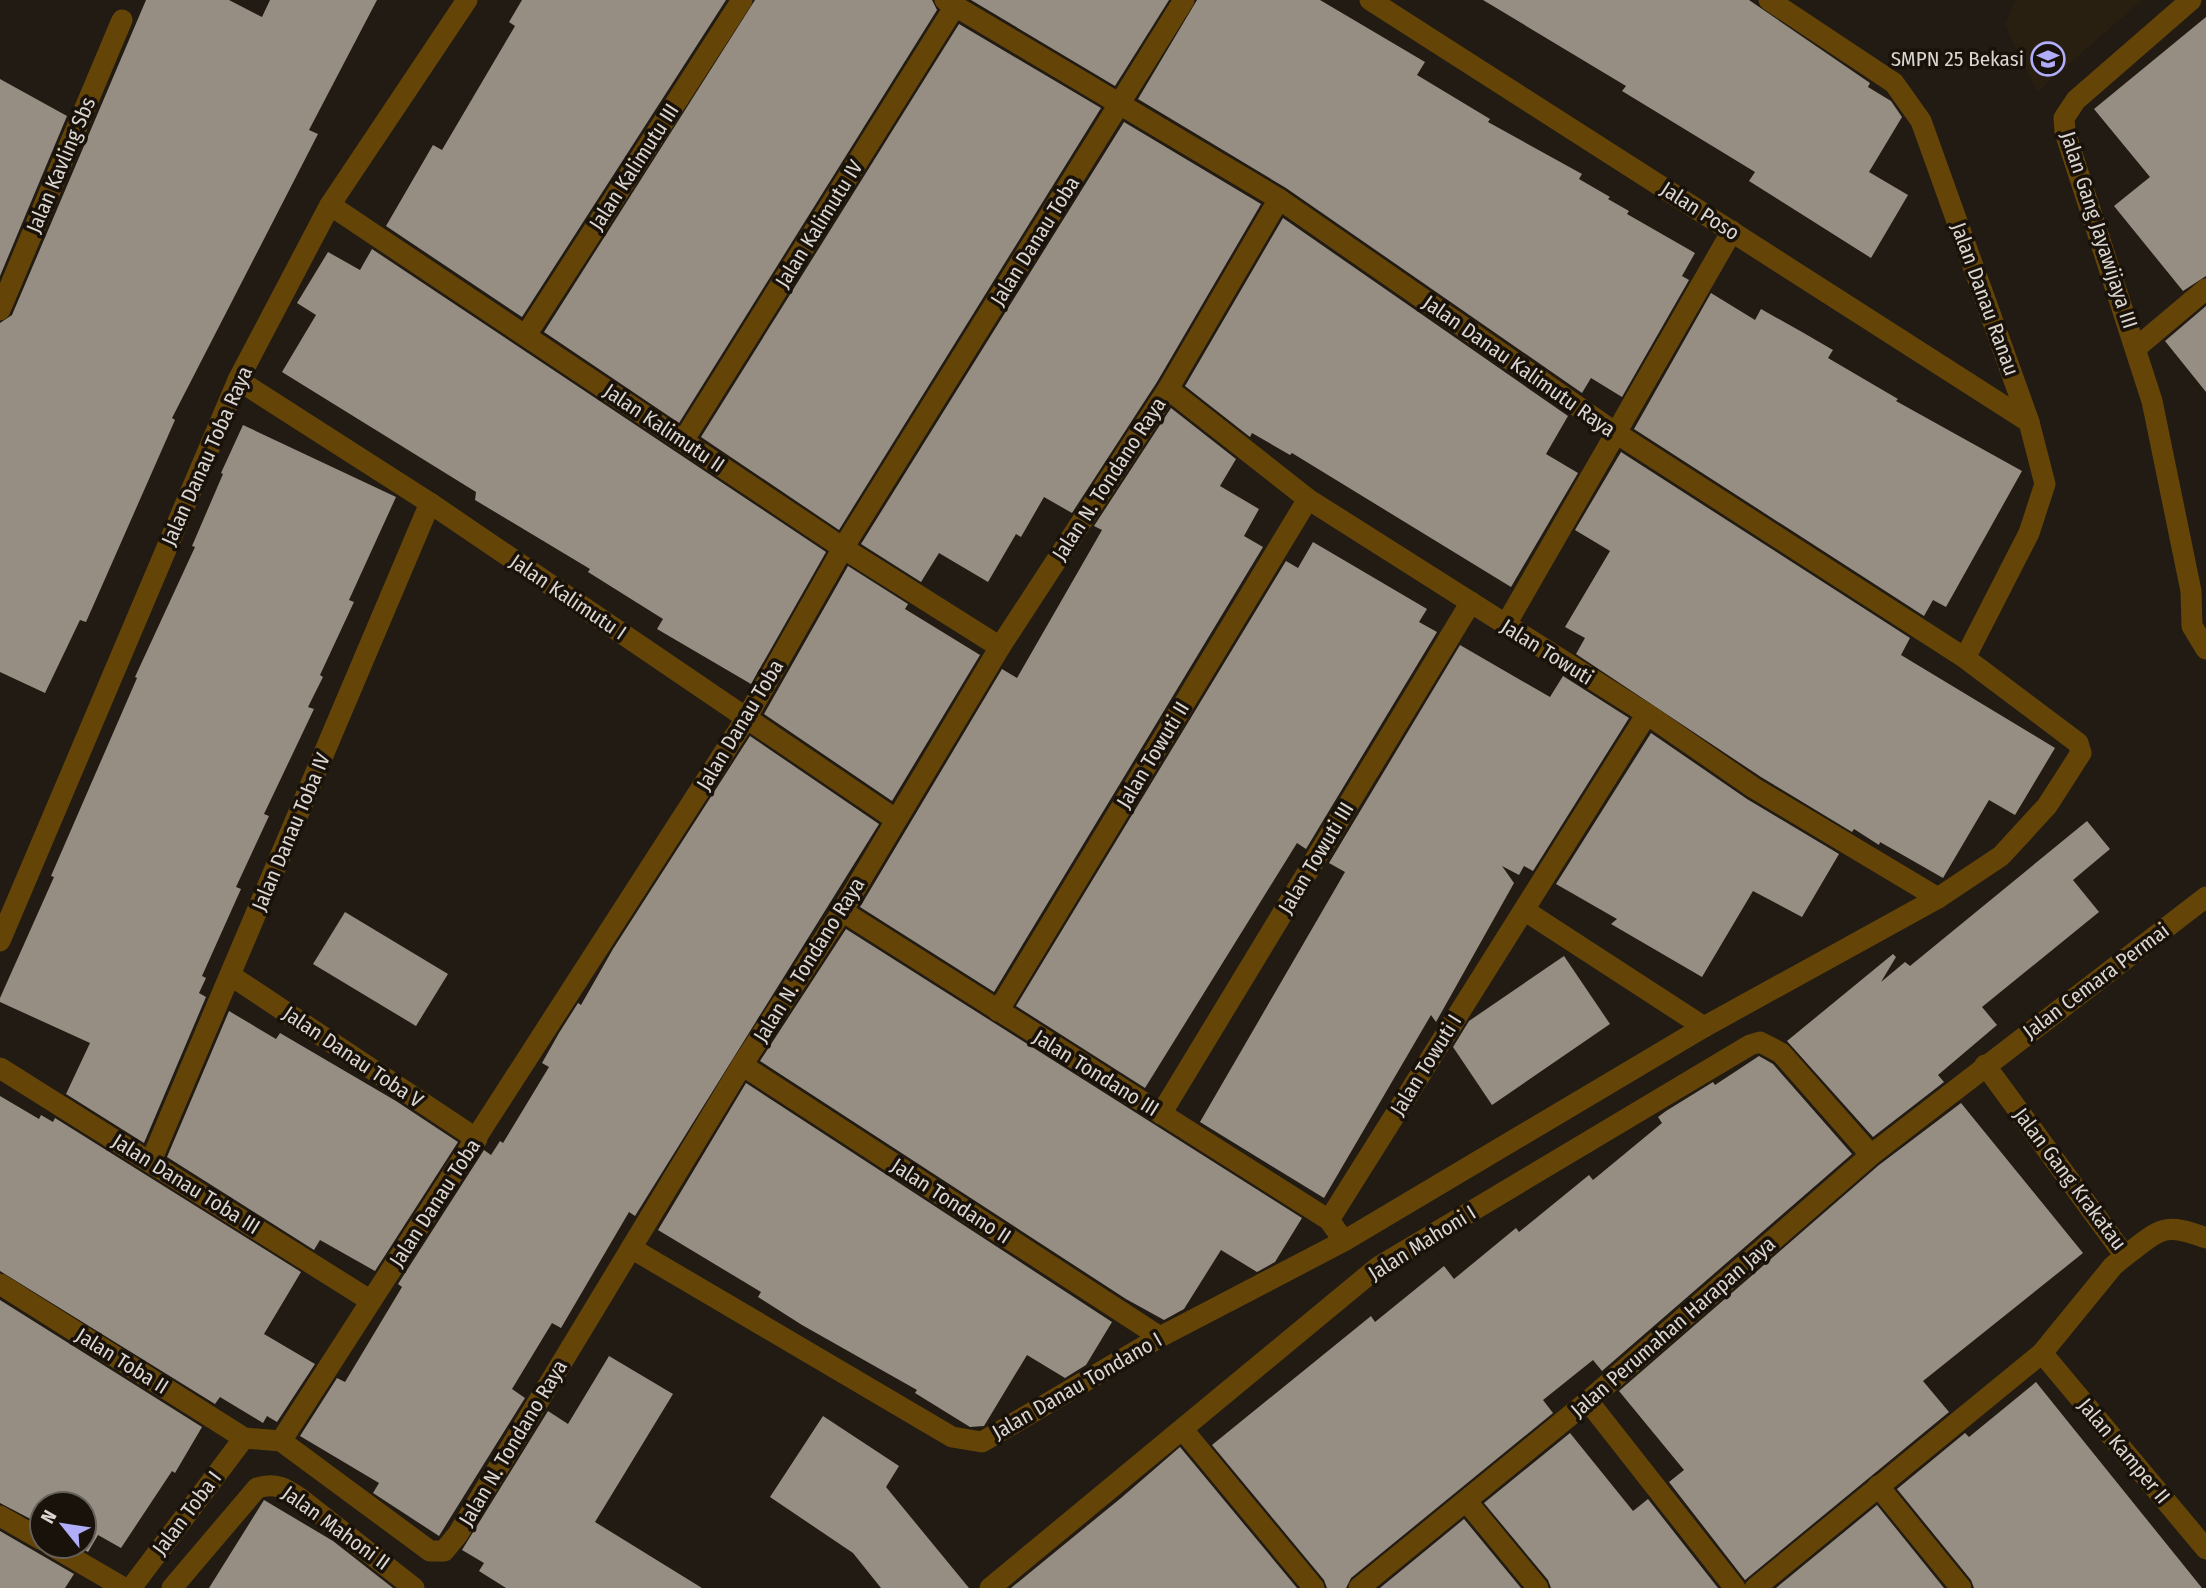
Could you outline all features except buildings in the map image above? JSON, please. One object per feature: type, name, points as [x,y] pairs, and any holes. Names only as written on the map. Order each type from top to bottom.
[{"type":"street","name":"Jalan Danau Toba Raya","points":[[0,941],[238,380],[330,205],[467,0]]},
{"type":"street","name":"Jalan Kalimutu III","points":[[526,335],[742,0]]},
{"type":"street","name":"Jalan Danau Toba","points":[[281,1441],[747,718],[843,548],[1121,106],[1184,0]]},
{"type":"street","name":"Jalan Poso","points":[[1370,0],[2029,422]]},
{"type":"street","name":"Jalan Danau Ranau","points":[[1769,0],[1894,83],[1921,121],[2029,422],[2045,484],[2029,533],[1965,658]]},
{"type":"street","name":"Jalan Gang Jayawijaya III","points":[[2191,0],[2076,100],[2064,118],[2065,132],[2152,401],[2199,585],[2192,625],[2206,649]]},
{"type":"street","name":"Jalan Danau Kalimutu Raya","points":[[950,3],[1279,199],[1616,433],[1965,658],[2082,748]]},
{"type":"street","name":"Jalan Kalimutu IV","points":[[684,441],[950,3]]},
{"type":"street","name":"Jalan Kavling Sbs","points":[[0,310],[122,20]]},
{"type":"street","name":"Jalan N. Tondano Raya","points":[[281,1441],[430,1551],[444,1551],[458,1534],[742,1065],[842,911],[1000,647],[1168,389],[1279,199]]},
{"type":"street","name":"Jalan Kalimutu II","points":[[330,205],[843,548],[1000,647]]},
{"type":"street","points":[[1506,626],[1732,231]]},
{"type":"street","name":"Jalan Gang Jayawijaya III","points":[[2136,348],[2206,289]]},
{"type":"street","name":"Jalan Kalimutu I","points":[[238,380],[430,503],[895,819]]},
{"type":"street","name":"Jalan Towuti","points":[[1168,389],[1308,499],[1647,714],[1754,788],[1938,898]]},
{"type":"street","name":"Jalan Towuti II","points":[[998,1011],[1308,499]]},
{"type":"street","name":"Jalan Danau Toba IV","points":[[151,1161],[430,503]]},
{"type":"street","name":"Jalan Towuti III","points":[[1161,1114],[1471,602]]},
{"type":"street","name":"Jalan Towuti I","points":[[1329,1220],[1647,714]]},
{"type":"street","name":"Jalan Danau Tondano I","points":[[631,1248],[952,1437],[982,1442],[1160,1337],[1344,1241],[1704,1027],[1938,898],[2001,856],[2047,806],[2082,748]]},
{"type":"street","name":"Jalan Cemara Permai","points":[[1985,1065],[2085,992],[2206,897]]},
{"type":"street","points":[[1524,910],[1704,1027]]},
{"type":"street","name":"Jalan Tondano III","points":[[842,911],[1329,1220],[1344,1241]]},
{"type":"street","name":"Jalan Danau Toba V","points":[[230,975],[477,1139]]},
{"type":"street","name":"Jalan Mahoni I","points":[[989,1588],[1378,1267],[1750,1045],[1760,1042],[1781,1053],[1871,1155]]},
{"type":"street","name":"Jalan Tondano II","points":[[742,1065],[1160,1337]]},
{"type":"street","name":"Jalan Perumahan Harapan Jaya","points":[[1359,1588],[1588,1401],[1871,1155],[1985,1065]]},
{"type":"street","name":"Jalan Gang Krakatau","points":[[1985,1065],[2125,1256],[2166,1228],[2179,1228],[2206,1238]]},
{"type":"street","name":"Jalan Danau Toba III","points":[[0,1068],[371,1301]]},
{"type":"street","points":[[1755,1588],[2042,1353],[2113,1266],[2125,1256]]},
{"type":"street","name":"Jalan Toba II","points":[[0,1284],[244,1438]]},
{"type":"street","name":"Jalan Kamper II","points":[[2042,1353],[2206,1549]]},
{"type":"street","points":[[1588,1401],[1735,1588]]},
{"type":"street","points":[[1183,1430],[1314,1588]]},
{"type":"street","points":[[244,1438],[281,1441]]},
{"type":"street","name":"Jalan Toba I","points":[[131,1588],[244,1438]]},
{"type":"street","name":"Jalan Mahoni II","points":[[172,1588],[257,1488],[270,1483],[283,1487],[301,1499],[414,1588]]},
{"type":"street","points":[[1878,1486],[1961,1588]]},
{"type":"street","points":[[1467,1502],[1538,1588]]},
{"type":"street","points":[[0,1516],[28,1532]]},
{"type":"street","points":[[76,1560],[124,1588]]},
{"type":"shaded area","name":"SMPN 25 Bekasi","points":[[2015,0],[2142,0],[2037,92],[2005,25]]},
{"type":"place","name":"SMPN 25 Bekasi","points":[[2048,59]]}]
